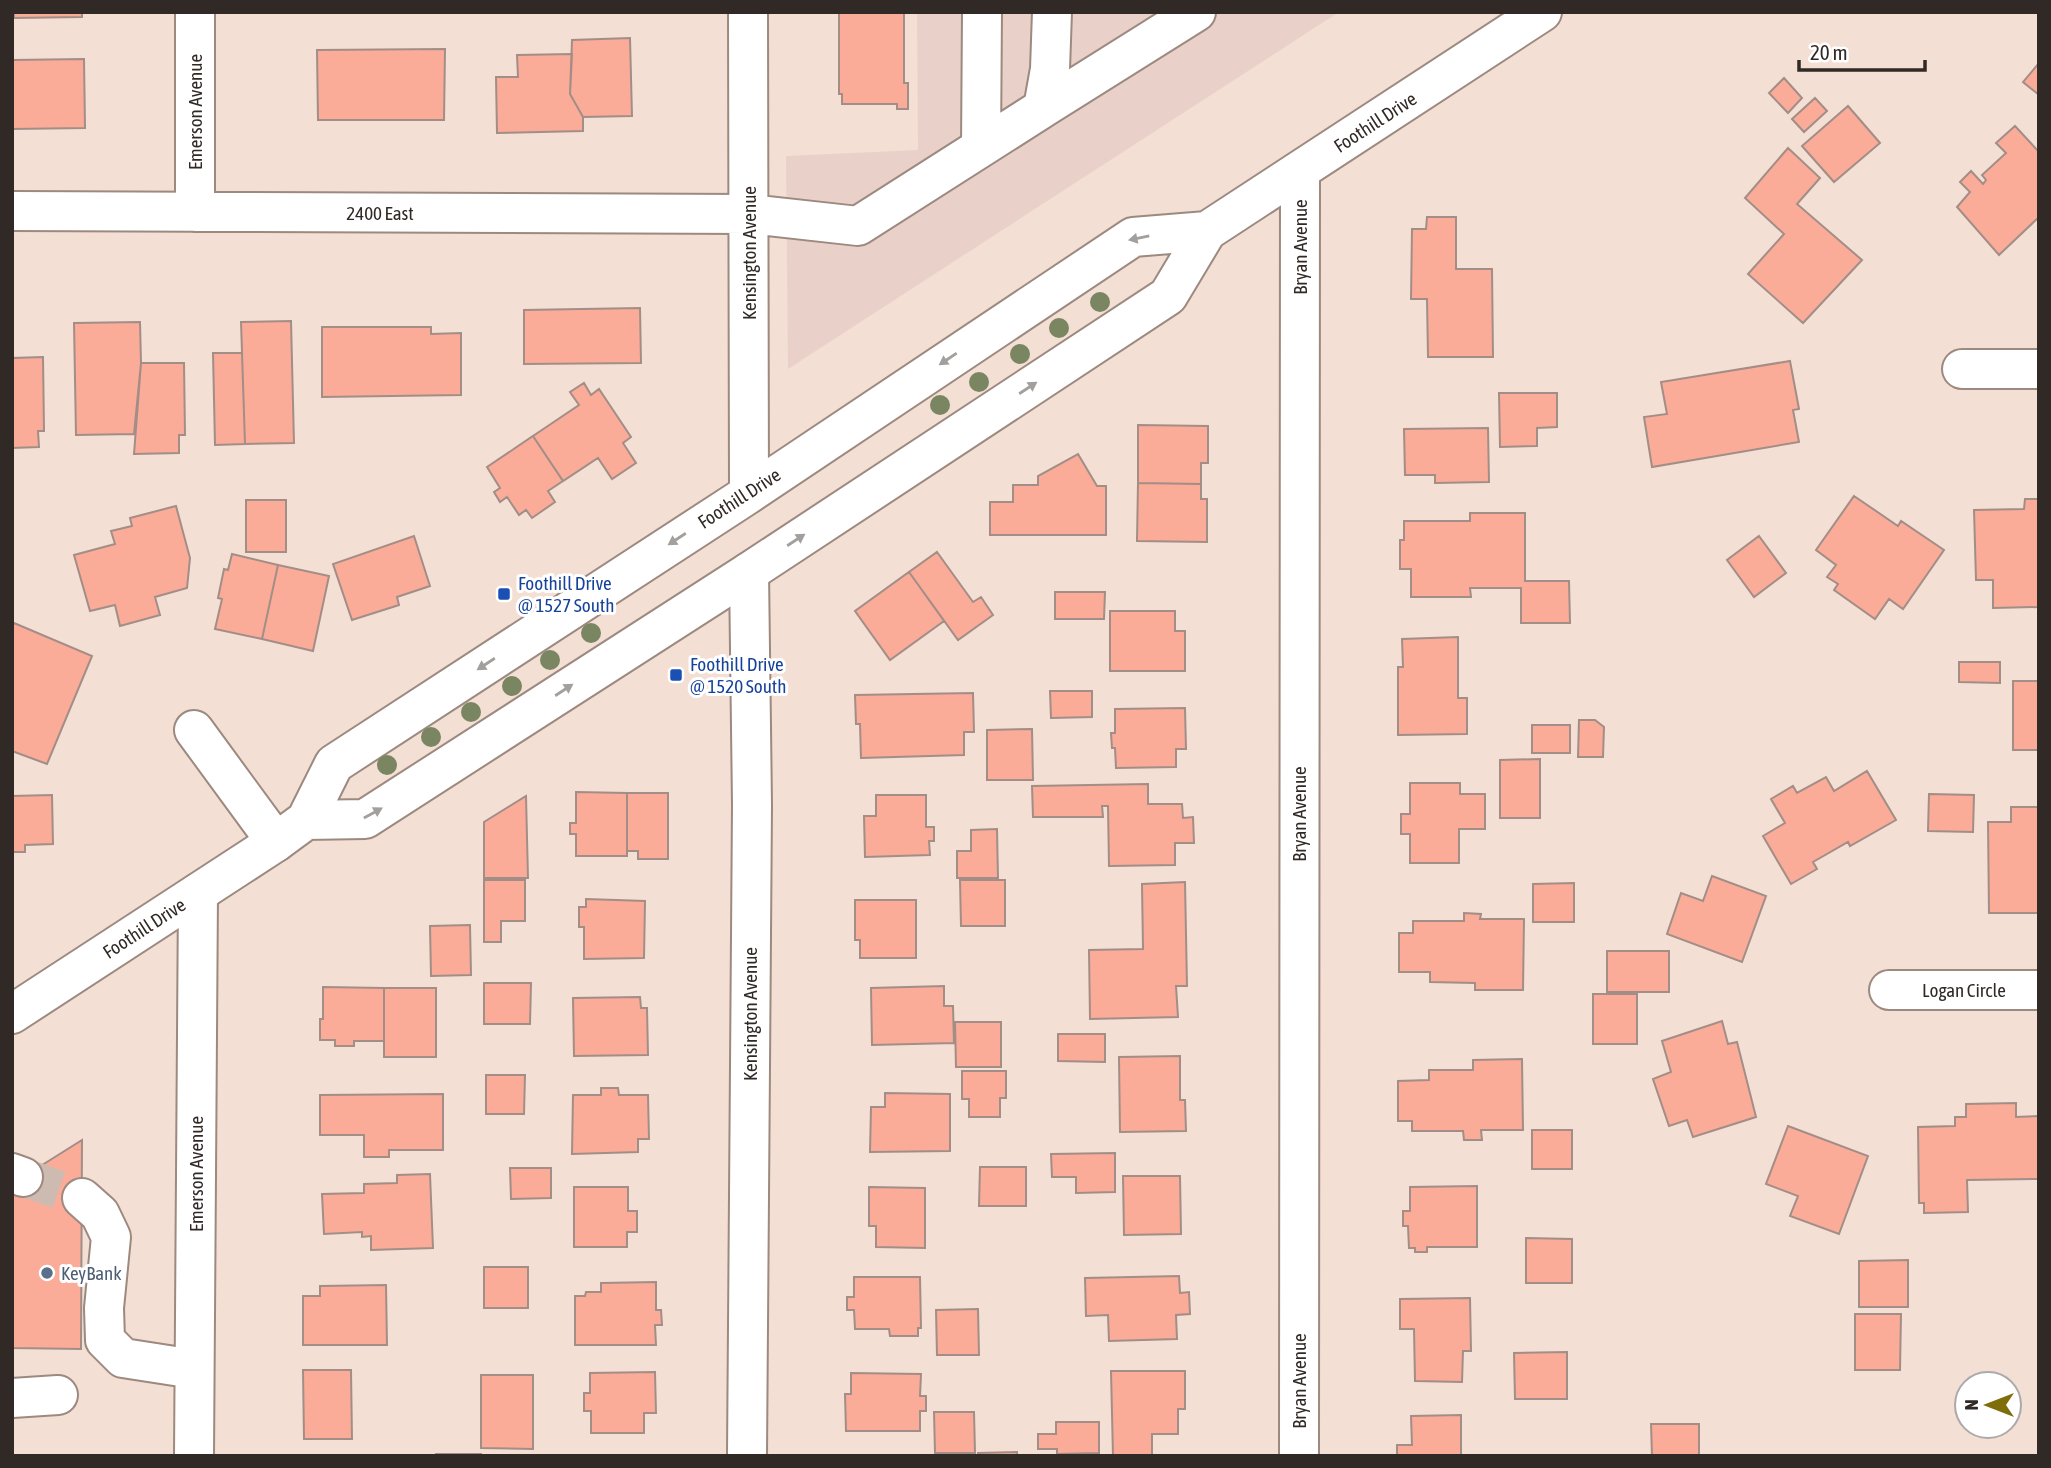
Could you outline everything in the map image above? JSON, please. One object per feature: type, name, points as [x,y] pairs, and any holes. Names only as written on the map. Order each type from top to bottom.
[{"type":"street","name":"Emerson Avenue","points":[[195,12],[195,212]]},
{"type":"street","name":"Kensington Avenue","points":[[748,12],[749,493]]},
{"type":"street","points":[[981,147],[982,12]]},
{"type":"street","points":[[1043,108],[1050,69],[1052,12]]},
{"type":"street","name":"2400 East","points":[[12,211],[749,214],[858,226],[1196,12]]},
{"type":"street","name":"Foothill Drive","points":[[306,820],[365,819],[749,572],[1168,296],[1207,231],[1542,12]]},
{"type":"street","name":"Bryan Avenue","points":[[1299,1456],[1300,172]]},
{"type":"street","name":"Foothill Drive","points":[[12,1014],[306,820],[334,764],[749,493],[1133,237],[1207,231]]},
{"type":"street","points":[[1962,369],[2039,369]]},
{"type":"street","name":"Kensington Avenue","points":[[747,1456],[752,819],[749,572]]},
{"type":"street","points":[[194,730],[276,842]]},
{"type":"street","name":"Emerson Avenue","points":[[194,1456],[198,892]]},
{"type":"street","name":"Logan Circle","points":[[1889,990],[2039,990]]},
{"type":"street","points":[[82,1198],[100,1214],[111,1237],[104,1308],[105,1340],[122,1358],[194,1369]]},
{"type":"street","points":[[12,1398],[58,1395]]},
{"type":"shaded area","points":[[917,12],[1339,12],[788,369],[786,156],[918,150]]},
{"type":"building","points":[[14,12],[82,12],[82,17],[14,18]]},
{"type":"building","points":[[839,12],[904,12],[904,83],[908,83],[908,109],[897,109],[897,104],[842,104],[842,94],[839,94]]},
{"type":"building","points":[[630,38],[632,116],[583,117],[570,94],[572,40]]},
{"type":"building","points":[[445,49],[444,120],[318,120],[317,50]]},
{"type":"building","points":[[572,54],[570,94],[583,117],[583,131],[497,133],[496,77],[518,77],[517,55]]},
{"type":"building","points":[[84,59],[85,128],[12,129],[12,60]]},
{"type":"building","points":[[2039,63],[2039,95],[2023,82]]},
{"type":"building","points":[[1784,78],[1802,98],[1788,113],[1769,93]]},
{"type":"building","points":[[1815,98],[1827,111],[1804,132],[1792,119]]},
{"type":"building","points":[[1848,106],[1880,143],[1834,182],[1802,146]]},
{"type":"building","points":[[2015,126],[2039,152],[2039,217],[1999,255],[1957,207],[1970,192],[1960,182],[1971,171],[1983,184],[1986,180],[1982,175],[2006,153],[1996,143]]},
{"type":"building","points":[[1788,148],[1820,178],[1797,204],[1862,260],[1803,323],[1748,274],[1784,234],[1745,198]]},
{"type":"building","points":[[1427,217],[1456,217],[1456,269],[1492,269],[1493,357],[1428,357],[1427,299],[1411,299],[1412,229],[1426,229]]},
{"type":"building","points":[[640,308],[641,363],[524,364],[524,310]]},
{"type":"building","points":[[291,321],[294,443],[245,444],[241,322]]},
{"type":"building","points":[[140,322],[141,363],[134,434],[76,435],[74,323]]},
{"type":"building","points":[[322,327],[431,327],[431,334],[461,333],[461,395],[322,397]]},
{"type":"building","points":[[213,353],[242,353],[245,444],[215,445]]},
{"type":"building","points":[[43,357],[44,431],[38,431],[39,447],[12,448],[12,358]]},
{"type":"building","points":[[1790,361],[1799,409],[1793,410],[1799,442],[1652,467],[1644,417],[1667,414],[1661,382]]},
{"type":"building","points":[[141,363],[184,363],[185,435],[179,435],[179,453],[134,454]]},
{"type":"building","points":[[584,383],[591,395],[599,389],[631,437],[623,443],[636,463],[612,479],[598,458],[563,481],[533,436],[579,405],[570,392]]},
{"type":"building","points":[[1499,393],[1557,393],[1557,427],[1537,428],[1537,446],[1500,447]]},
{"type":"building","points":[[1138,425],[1208,426],[1208,463],[1201,463],[1201,484],[1138,483]]},
{"type":"building","points":[[1488,428],[1489,482],[1435,483],[1435,475],[1405,475],[1404,429]]},
{"type":"building","points":[[533,436],[563,481],[548,491],[555,502],[532,518],[526,510],[519,515],[507,497],[500,502],[494,492],[500,488],[487,467]]},
{"type":"building","points":[[1078,454],[1097,486],[1106,486],[1106,535],[990,535],[990,502],[1013,502],[1013,485],[1038,485],[1038,476]]},
{"type":"building","points":[[1138,483],[1201,484],[1201,499],[1207,499],[1207,542],[1137,541]]},
{"type":"building","points":[[1854,496],[1898,526],[1901,521],[1944,550],[1903,609],[1889,599],[1875,619],[1834,590],[1838,584],[1827,577],[1836,565],[1816,550]]},
{"type":"building","points":[[2025,499],[2039,499],[2039,607],[1993,608],[1993,580],[1976,580],[1974,510],[2024,509]]},
{"type":"building","points":[[246,500],[286,500],[286,552],[246,552]]},
{"type":"building","points":[[176,506],[190,558],[187,588],[155,597],[160,615],[120,626],[115,605],[90,611],[74,555],[115,544],[111,531],[132,526],[130,518]]},
{"type":"building","points":[[1470,513],[1525,513],[1525,581],[1569,581],[1570,623],[1521,623],[1521,588],[1470,588],[1471,597],[1411,597],[1411,569],[1400,569],[1400,540],[1404,540],[1404,521],[1470,521]]},
{"type":"building","points":[[414,536],[430,586],[397,597],[399,605],[352,620],[333,564]]},
{"type":"building","points":[[1759,536],[1786,573],[1754,597],[1727,560]]},
{"type":"building","points":[[937,552],[973,602],[981,597],[993,615],[958,640],[909,572]]},
{"type":"building","points":[[232,554],[278,565],[262,639],[215,629],[222,599],[218,598],[224,569],[228,570]]},
{"type":"building","points":[[278,565],[329,576],[313,651],[262,639]]},
{"type":"building","points":[[909,572],[944,621],[890,660],[855,611]]},
{"type":"building","points":[[1055,592],[1105,592],[1104,619],[1055,619]]},
{"type":"building","points":[[1110,611],[1175,611],[1175,631],[1185,631],[1185,671],[1110,671]]},
{"type":"building","points":[[14,623],[92,656],[47,764],[12,751]]},
{"type":"building","points":[[1458,637],[1458,698],[1467,698],[1467,734],[1398,735],[1398,667],[1403,667],[1402,639]]},
{"type":"building","points":[[1959,662],[2000,662],[2000,683],[1959,682]]},
{"type":"building","points":[[2013,681],[2039,681],[2039,750],[2013,750]]},
{"type":"building","points":[[1050,691],[1092,691],[1092,717],[1051,718]]},
{"type":"building","points":[[973,693],[974,732],[964,732],[964,755],[861,758],[860,724],[856,724],[855,695]]},
{"type":"building","points":[[1185,708],[1186,749],[1176,749],[1176,767],[1116,768],[1111,733],[1115,733],[1115,709]]},
{"type":"building","points":[[1579,720],[1595,720],[1604,727],[1603,757],[1578,757]]},
{"type":"building","points":[[1532,725],[1570,725],[1570,753],[1532,753]]},
{"type":"building","points":[[1032,729],[1033,780],[987,780],[987,730]]},
{"type":"building","points":[[1540,759],[1540,818],[1500,818],[1500,760]]},
{"type":"building","points":[[1867,771],[1896,820],[1850,846],[1848,842],[1813,862],[1817,869],[1791,884],[1763,836],[1785,823],[1771,799],[1793,786],[1797,793],[1826,777],[1834,791]]},
{"type":"building","points":[[1410,783],[1460,783],[1460,794],[1485,794],[1485,829],[1459,829],[1459,863],[1410,863],[1410,834],[1401,834],[1401,814],[1410,814]]},
{"type":"building","points":[[1148,784],[1148,804],[1182,804],[1183,818],[1193,817],[1194,843],[1175,843],[1175,865],[1109,866],[1108,806],[1102,806],[1103,817],[1033,817],[1032,786]]},
{"type":"building","points":[[576,792],[627,793],[627,856],[576,856],[576,834],[570,834],[570,823],[576,823]]},
{"type":"building","points":[[627,793],[668,793],[668,859],[638,859],[638,851],[627,851]]},
{"type":"building","points":[[1929,794],[1974,795],[1973,832],[1928,831]]},
{"type":"building","points":[[52,795],[53,844],[25,845],[25,852],[12,852],[12,796]]},
{"type":"building","points":[[876,795],[926,795],[926,827],[934,827],[934,841],[929,841],[930,855],[865,857],[864,816],[876,816]]},
{"type":"building","points":[[526,796],[528,878],[484,878],[484,822]]},
{"type":"building","points":[[2011,807],[2039,807],[2039,913],[1989,913],[1988,822],[2011,822]]},
{"type":"building","points":[[997,829],[998,878],[957,878],[957,851],[971,851],[971,830]]},
{"type":"building","points":[[1712,876],[1766,896],[1742,962],[1667,934],[1681,893],[1703,901]]},
{"type":"building","points":[[484,880],[525,880],[525,921],[501,921],[501,942],[484,942]]},
{"type":"building","points":[[960,880],[1005,880],[1005,926],[961,926]]},
{"type":"building","points":[[1185,882],[1187,986],[1176,986],[1178,1017],[1090,1019],[1089,950],[1143,949],[1142,884]]},
{"type":"building","points":[[1574,883],[1574,922],[1533,922],[1533,884]]},
{"type":"building","points":[[586,899],[645,901],[644,958],[584,959],[584,927],[579,927],[579,907],[586,907]]},
{"type":"building","points":[[855,900],[916,900],[916,958],[860,958],[860,940],[855,940]]},
{"type":"building","points":[[1464,913],[1481,914],[1480,919],[1524,919],[1523,990],[1475,990],[1475,983],[1430,982],[1430,972],[1399,972],[1399,933],[1413,933],[1413,921],[1464,921]]},
{"type":"building","points":[[470,925],[471,975],[431,976],[430,926]]},
{"type":"building","points":[[1607,951],[1669,951],[1669,992],[1607,992]]},
{"type":"building","points":[[484,983],[531,983],[530,1024],[484,1024]]},
{"type":"building","points":[[944,986],[944,1006],[953,1006],[954,1043],[872,1045],[871,988]]},
{"type":"building","points":[[323,987],[384,988],[384,1041],[354,1041],[354,1046],[335,1046],[335,1040],[320,1040]]},
{"type":"building","points":[[384,988],[436,988],[436,1057],[384,1057]]},
{"type":"building","points":[[1593,994],[1637,994],[1637,1044],[1593,1044]]},
{"type":"building","points":[[640,997],[641,1008],[647,1008],[648,1055],[574,1056],[573,998]]},
{"type":"building","points":[[1722,1021],[1728,1044],[1737,1042],[1756,1117],[1693,1137],[1687,1120],[1669,1126],[1653,1079],[1671,1072],[1662,1041]]},
{"type":"building","points":[[955,1022],[1001,1022],[1001,1067],[956,1067]]},
{"type":"building","points":[[1058,1034],[1105,1034],[1105,1062],[1058,1061]]},
{"type":"building","points":[[1180,1056],[1180,1100],[1185,1100],[1186,1131],[1120,1132],[1119,1057]]},
{"type":"building","points":[[1522,1059],[1523,1130],[1481,1130],[1482,1140],[1464,1140],[1463,1131],[1412,1131],[1412,1121],[1398,1121],[1398,1081],[1429,1080],[1429,1070],[1473,1070],[1473,1060]]},
{"type":"building","points":[[962,1071],[1006,1071],[1006,1098],[1000,1098],[1000,1117],[969,1117],[969,1099],[962,1099]]},
{"type":"building","points":[[486,1075],[525,1075],[524,1114],[486,1114]]},
{"type":"building","points":[[601,1088],[618,1088],[619,1095],[648,1095],[649,1139],[638,1139],[638,1152],[572,1154],[573,1095],[601,1095]]},
{"type":"building","points":[[885,1093],[950,1094],[950,1151],[870,1152],[871,1107],[885,1107]]},
{"type":"building","points":[[443,1094],[443,1150],[389,1150],[389,1157],[364,1157],[364,1135],[320,1135],[320,1095]]},
{"type":"building","points":[[2016,1103],[2016,1117],[2039,1116],[2039,1179],[1967,1180],[1968,1212],[1924,1213],[1924,1203],[1919,1203],[1918,1127],[1955,1126],[1955,1117],[1966,1117],[1966,1104]]},
{"type":"building","points":[[1788,1126],[1868,1156],[1839,1234],[1790,1216],[1798,1196],[1766,1184]]},
{"type":"building","points":[[1532,1130],[1572,1130],[1572,1169],[1532,1169]]},
{"type":"building","name":"KeyBank","points":[[82,1140],[81,1349],[12,1348],[12,1184]]},
{"type":"building","points":[[1115,1153],[1115,1192],[1076,1193],[1076,1177],[1052,1177],[1051,1154]]},
{"type":"building","points":[[980,1167],[1026,1167],[1026,1206],[979,1206]]},
{"type":"building","points":[[510,1168],[551,1168],[551,1198],[511,1199]]},
{"type":"building","points":[[430,1174],[433,1248],[371,1250],[371,1236],[362,1237],[362,1232],[324,1234],[322,1194],[364,1193],[364,1184],[397,1183],[397,1175]]},
{"type":"building","points":[[1123,1176],[1180,1176],[1181,1234],[1124,1235]]},
{"type":"building","points":[[1477,1186],[1477,1247],[1427,1247],[1427,1252],[1415,1252],[1415,1248],[1409,1248],[1408,1226],[1403,1226],[1403,1211],[1410,1211],[1410,1187]]},
{"type":"building","points":[[574,1187],[628,1187],[628,1211],[637,1211],[637,1232],[627,1232],[627,1247],[574,1247]]},
{"type":"building","points":[[869,1187],[925,1188],[925,1248],[876,1247],[876,1226],[869,1226]]},
{"type":"building","points":[[1526,1238],[1572,1239],[1572,1283],[1526,1283]]},
{"type":"building","points":[[1908,1260],[1908,1307],[1859,1307],[1859,1261]]},
{"type":"building","points":[[484,1267],[528,1267],[528,1308],[484,1308]]},
{"type":"building","points":[[1179,1276],[1180,1293],[1189,1292],[1190,1314],[1176,1315],[1177,1339],[1109,1341],[1108,1315],[1086,1316],[1085,1278]]},
{"type":"building","points":[[854,1277],[920,1277],[921,1328],[918,1328],[918,1336],[890,1336],[889,1329],[855,1329],[854,1310],[847,1310],[847,1297],[854,1297]]},
{"type":"building","points":[[656,1282],[656,1310],[661,1310],[662,1325],[655,1325],[656,1345],[575,1345],[575,1296],[585,1296],[586,1292],[601,1292],[601,1283]]},
{"type":"building","points":[[386,1285],[387,1345],[303,1345],[303,1296],[320,1296],[320,1286]]},
{"type":"building","points":[[1470,1298],[1471,1351],[1463,1351],[1462,1382],[1415,1381],[1414,1329],[1400,1329],[1400,1299]]},
{"type":"building","points":[[978,1309],[979,1355],[937,1355],[936,1310]]},
{"type":"building","points":[[1855,1314],[1901,1314],[1900,1370],[1855,1370]]},
{"type":"building","points":[[1567,1352],[1567,1399],[1515,1399],[1514,1353]]},
{"type":"building","points":[[303,1370],[351,1370],[352,1439],[304,1439]]},
{"type":"building","points":[[1111,1371],[1185,1371],[1185,1409],[1178,1409],[1178,1434],[1152,1434],[1152,1456],[1113,1456]]},
{"type":"building","points":[[655,1372],[656,1413],[644,1413],[644,1433],[591,1433],[591,1411],[584,1411],[584,1393],[590,1393],[590,1373]]},
{"type":"building","points":[[851,1373],[921,1374],[920,1396],[926,1396],[926,1411],[920,1411],[920,1431],[846,1431],[845,1394],[851,1394]]},
{"type":"building","points":[[481,1375],[533,1375],[533,1449],[481,1448]]},
{"type":"building","points":[[934,1412],[974,1412],[975,1453],[935,1453]]},
{"type":"building","points":[[1461,1415],[1461,1456],[1397,1456],[1397,1445],[1412,1445],[1411,1416]]},
{"type":"building","points":[[1056,1422],[1099,1422],[1099,1453],[1057,1454],[1057,1449],[1038,1449],[1038,1434],[1056,1434]]},
{"type":"building","points":[[1651,1424],[1699,1424],[1699,1456],[1652,1456]]},
{"type":"building","points":[[1017,1452],[1017,1456],[978,1456],[978,1453]]},
{"type":"building","points":[[481,1454],[481,1456],[436,1456]]},
{"type":"tunnel","points":[[23,1177],[82,1198]]},
{"type":"place","name":"Foothill Drive @ 1527 South","points":[[504,594]]},
{"type":"place","name":"Foothill Drive @ 1520 South","points":[[676,675]]},
{"type":"place","name":"KeyBank","points":[[47,1273]]}]
